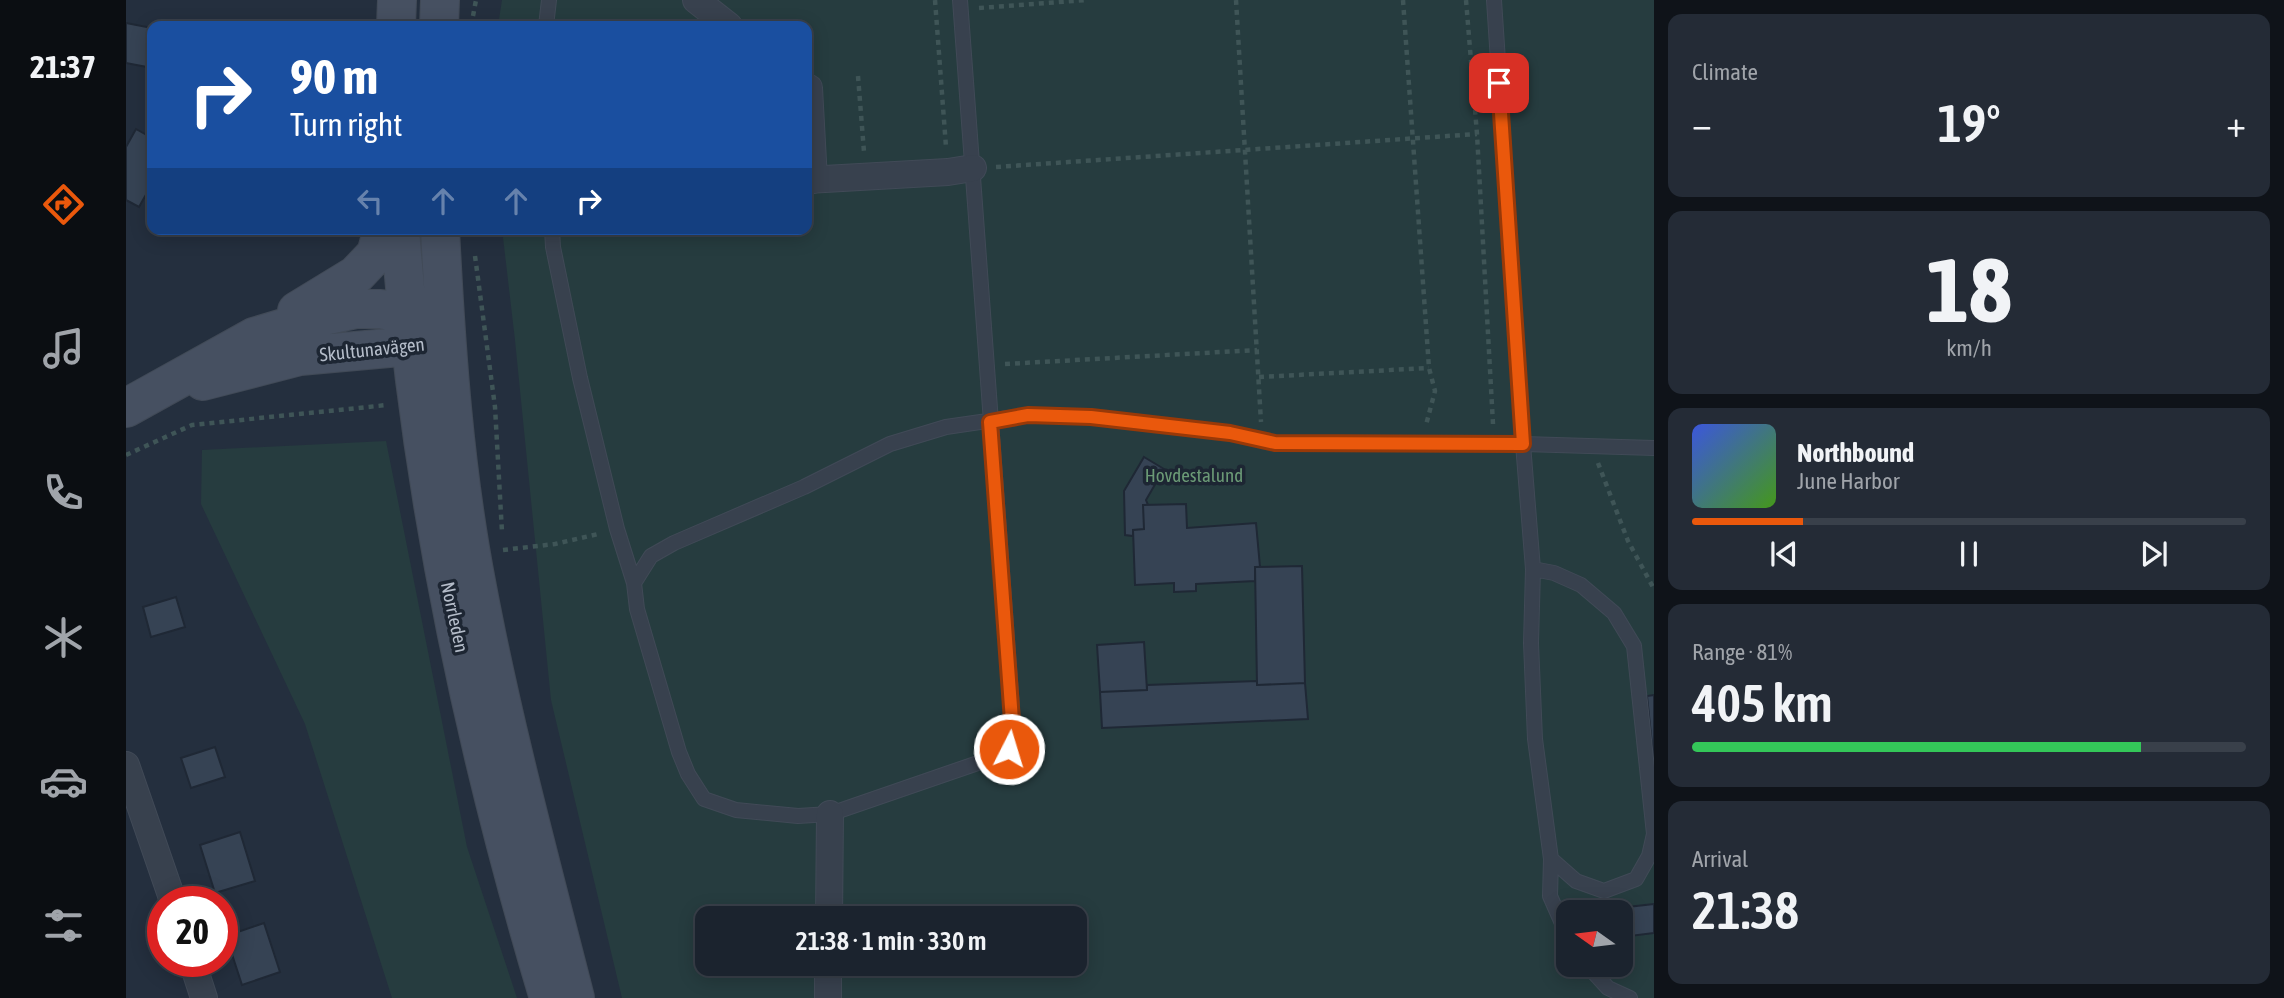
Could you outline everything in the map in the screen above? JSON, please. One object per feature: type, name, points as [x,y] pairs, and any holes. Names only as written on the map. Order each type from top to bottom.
[{"type":"main road","points":[[396,21],[397,0]]},
{"type":"main road","points":[[439,21],[440,0]]},
{"type":"main road","points":[[254,337],[356,275],[376,254],[381,235]]},
{"type":"main road","name":"Norrleden","points":[[401,235],[446,574],[491,790],[522,909],[549,998]]},
{"type":"main road","name":"Norrleden","points":[[457,236],[419,358],[460,479],[476,586],[511,751],[575,998]]},
{"type":"main road","name":"Skultunavägen","points":[[141,400],[254,337],[356,309],[381,309],[419,358]]},
{"type":"main road","name":"Skultunavägen","points":[[141,400],[300,356],[364,350],[419,358]]},
{"type":"street","points":[[696,0],[723,21]]},
{"type":"street","points":[[812,180],[960,170]]},
{"type":"street","points":[[126,765],[168,886]]},
{"type":"street","points":[[829,906],[830,814]]},
{"type":"street","points":[[828,976],[828,998]]},
{"type":"street","points":[[197,977],[204,998]]},
{"type":"lane","points":[[547,21],[549,0]]},
{"type":"lane","points":[[1494,0],[1533,569],[1531,643],[1535,739],[1551,859],[1550,896],[1556,910]]},
{"type":"lane","points":[[552,235],[579,377],[617,529],[634,583],[637,609],[679,752],[688,774],[704,799],[736,810],[764,815],[799,817],[830,814],[1004,754],[1009,749],[1013,734],[987,365],[960,170],[961,4]]},
{"type":"lane","points":[[634,583],[651,556],[674,542],[804,487],[890,444],[946,427],[1028,415],[1091,417],[1230,433],[1275,443],[1493,443],[1654,448]]},
{"type":"lane","points":[[1533,569],[1554,573],[1581,585],[1614,613],[1634,646],[1654,834],[1650,856],[1636,879],[1604,891],[1576,881],[1551,859]]},
{"type":"lane","points":[[1598,977],[1608,988],[1630,998]]},
{"type":"path","points":[[935,0],[960,170],[1477,134]]},
{"type":"path","points":[[961,4],[1087,0]]},
{"type":"path","points":[[1236,0],[1261,440]]},
{"type":"path","points":[[1403,0],[1429,368],[1435,391],[1423,433],[1424,443]]},
{"type":"path","points":[[1466,0],[1477,134],[1493,443]]},
{"type":"path","points":[[858,76],[866,177]]},
{"type":"path","points":[[457,236],[493,395]]},
{"type":"path","points":[[987,365],[1257,350]]},
{"type":"path","points":[[126,455],[192,425],[419,358]]},
{"type":"path","points":[[1259,377],[1429,368]]},
{"type":"path","points":[[1592,446],[1628,541],[1654,589]]},
{"type":"path","points":[[503,550],[555,544],[617,529]]},
{"type":"green space","name":"Hovdestalund","points":[[502,0],[1654,0],[1654,998],[622,998],[551,700],[503,235],[812,235],[812,21],[499,21]]},
{"type":"green space","points":[[386,441],[467,847],[517,998],[392,998],[305,724],[201,504],[202,450]]},
{"type":"building","points":[[126,23],[147,27],[147,67],[126,63]]},
{"type":"building","points":[[136,129],[147,135],[147,193],[139,207],[126,200],[126,147]]},
{"type":"building","points":[[1144,457],[1164,469],[1146,500],[1148,505],[1143,505],[1144,529],[1133,530],[1133,536],[1125,535],[1124,491]]},
{"type":"building","points":[[1186,504],[1187,528],[1256,523],[1260,567],[1255,567],[1255,581],[1196,584],[1196,591],[1174,592],[1174,583],[1135,585],[1133,530],[1144,529],[1143,505]]},
{"type":"building","points":[[1302,566],[1305,683],[1257,685],[1255,567]]},
{"type":"building","points":[[176,597],[185,627],[151,637],[143,607]]},
{"type":"building","points":[[1144,642],[1147,690],[1100,692],[1097,645]]},
{"type":"building","points":[[1257,681],[1257,685],[1305,683],[1308,719],[1102,728],[1100,692],[1147,690],[1147,685]]},
{"type":"building","points":[[1654,695],[1654,764],[1647,696]]},
{"type":"building","points":[[215,747],[225,777],[191,788],[181,758]]},
{"type":"building","points":[[240,832],[255,881],[238,886],[213,886],[200,845]]},
{"type":"building","points":[[1654,904],[1654,933],[1633,936],[1633,906]]},
{"type":"building","points":[[264,923],[280,972],[242,985],[238,973],[238,932]]},
{"type":"route","points":[[1009,749],[1013,734],[990,422],[1028,415],[1091,417],[1230,433],[1275,443],[1523,444],[1499,83]]}]
